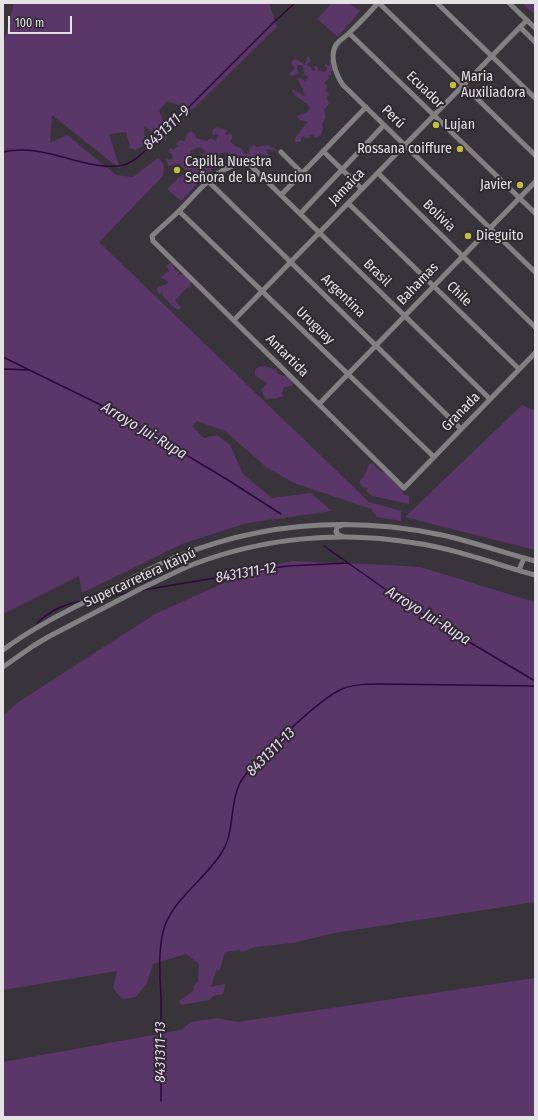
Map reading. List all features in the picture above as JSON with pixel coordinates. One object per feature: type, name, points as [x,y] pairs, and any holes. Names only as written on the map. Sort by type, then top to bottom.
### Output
[{"type":"street","name":"Perú","points":[[378,3],[349,33],[337,43],[334,50],[333,58],[336,72],[343,85],[535,272]]},
{"type":"street","points":[[378,3],[535,155]]},
{"type":"street","points":[[437,3],[535,98]]},
{"type":"street","points":[[509,3],[535,28]]},
{"type":"street","name":"Jamaica","points":[[234,320],[527,20]]},
{"type":"street","points":[[520,27],[535,42]]},
{"type":"street","name":"Ecuador","points":[[349,33],[535,213]]},
{"type":"street","points":[[281,195],[366,107]]},
{"type":"street","points":[[300,214],[384,125]]},
{"type":"street","points":[[323,151],[362,189]]},
{"type":"street","points":[[280,152],[302,173]]},
{"type":"street","name":"Brasil","points":[[208,181],[223,170],[236,164],[248,163],[490,399]]},
{"type":"street","name":"Bolivia","points":[[378,173],[535,327]]},
{"type":"street","points":[[179,211],[208,181]]},
{"type":"street","name":"Argentina","points":[[208,181],[461,429]]},
{"type":"street","name":"Bahamas","points":[[319,404],[535,182]]},
{"type":"street","name":"Chile","points":[[348,203],[519,369]]},
{"type":"street","name":"Antartida","points":[[179,211],[153,235],[153,241],[404,488]]},
{"type":"street","name":"Uruguay","points":[[179,211],[434,457]]},
{"type":"street","name":"Granada","points":[[404,488],[535,353]]},
{"type":"street","points":[[346,524],[337,527],[336,532],[346,538]]},
{"type":"street","name":"Supercarretera Itaipú","points":[[3,650],[30,632],[159,564],[226,540],[264,531],[302,526],[346,524],[387,527],[423,531],[472,542],[535,561]]},
{"type":"street","name":"Supercarretera Itaipú","points":[[3,667],[48,637],[189,566],[239,550],[270,543],[319,538],[382,539],[415,543],[457,552],[535,575]]},
{"type":"street","points":[[519,570],[524,558]]},
{"type":"shaded area","points":[[14,3],[269,3],[277,27],[192,110],[167,101],[159,111],[169,135],[165,141],[144,126],[145,145],[135,150],[130,148],[126,132],[109,134],[120,169],[52,115],[50,143],[67,135],[116,175],[133,177],[158,158],[164,164],[163,176],[99,242],[369,502],[401,511],[401,521],[377,517],[371,509],[294,483],[266,467],[225,431],[197,421],[192,426],[204,438],[217,435],[230,445],[243,474],[272,498],[311,493],[332,511],[247,523],[182,544],[82,593],[79,576],[3,614],[3,46]]},
{"type":"shaded area","points":[[332,3],[349,3],[360,11],[338,37],[317,19]]},
{"type":"shaded area","points":[[522,3],[535,3],[535,15]]},
{"type":"shaded area","points":[[309,56],[311,61],[306,65],[315,71],[314,66],[317,66],[319,71],[325,72],[327,69],[325,65],[330,66],[331,59],[334,71],[331,71],[331,75],[328,75],[329,78],[324,83],[328,86],[325,90],[329,94],[327,98],[329,104],[324,110],[326,117],[322,123],[323,129],[320,136],[315,138],[313,135],[310,135],[309,138],[306,139],[304,136],[301,138],[300,142],[294,142],[295,138],[308,122],[300,120],[297,116],[306,112],[310,108],[293,93],[292,90],[293,89],[305,97],[304,89],[297,78],[305,81],[308,77],[304,74],[303,67],[301,65],[297,65],[298,74],[291,76],[290,73],[295,68],[291,64],[293,60],[296,59],[305,65],[307,57]]},
{"type":"shaded area","points":[[217,127],[227,130],[226,135],[232,135],[230,141],[235,146],[241,148],[245,154],[249,153],[250,147],[254,145],[257,147],[268,145],[276,151],[269,149],[266,150],[269,158],[260,154],[253,158],[249,158],[233,156],[229,153],[219,154],[215,158],[219,162],[181,201],[167,189],[186,171],[178,163],[169,166],[166,159],[172,159],[173,155],[168,151],[170,148],[173,150],[178,146],[176,143],[181,140],[185,141],[187,134],[191,131],[195,134],[196,138],[207,141],[211,138],[216,141],[218,135],[213,135],[212,130]],"holes":[[[198,147],[206,152],[190,167],[191,151]]]},
{"type":"shaded area","points":[[172,263],[175,270],[179,272],[178,275],[184,274],[191,282],[190,287],[187,288],[175,300],[181,307],[179,310],[172,306],[162,295],[163,292],[160,294],[158,293],[157,289],[168,283],[167,280],[160,277],[169,271],[167,266]]},
{"type":"shaded area","points":[[265,366],[276,370],[278,374],[294,380],[292,386],[284,387],[282,394],[283,396],[266,400],[261,390],[267,383],[255,375],[255,370],[258,367]]},
{"type":"shaded area","points":[[522,405],[535,411],[535,550],[405,517]]},
{"type":"shaded area","points":[[372,463],[382,472],[391,475],[396,484],[403,488],[402,493],[409,496],[409,504],[372,496],[366,491],[368,488],[363,487],[359,482],[364,476],[369,464]]},
{"type":"shaded area","points":[[292,561],[420,567],[535,602],[535,902],[334,933],[293,943],[255,947],[242,952],[239,950],[225,952],[220,970],[216,971],[211,987],[225,984],[223,994],[213,996],[210,1000],[181,1005],[179,1001],[193,991],[194,986],[198,982],[199,964],[186,954],[153,964],[147,983],[136,997],[122,999],[113,988],[117,971],[3,990],[3,715],[20,701],[155,614],[253,570]]},
{"type":"shaded area","points":[[535,978],[535,1117],[3,1117],[3,1062],[181,1030],[191,1022],[217,1018],[237,1022]]},
{"type":"waterway","name":"8431311-9","points":[[3,152],[14,150],[36,151],[90,164],[107,166],[120,166],[128,163],[137,158],[295,3]]},
{"type":"waterway","name":"Arroyo Jui-Rupa","points":[[3,357],[109,409],[228,480],[281,514]]},
{"type":"waterway","points":[[3,369],[29,370]]},
{"type":"waterway","name":"Arroyo Jui-Rupa","points":[[324,546],[412,608],[535,681]]},
{"type":"waterway","name":"8431311-12","points":[[143,590],[287,566],[349,563]]},
{"type":"waterway","name":"8431311-12","points":[[98,598],[128,593]]},
{"type":"waterway","name":"8431311-12","points":[[37,623],[47,614],[58,608],[83,601]]},
{"type":"waterway","name":"8431311-13","points":[[161,1101],[160,948],[163,932],[173,910],[207,872],[222,852],[229,836],[234,802],[239,785],[256,763],[303,718],[332,695],[347,687],[375,684],[535,686]]},
{"type":"place","name":"Maria Auxiliadora","points":[[453,85]]},
{"type":"place","name":"Lujan","points":[[436,125]]},
{"type":"place","name":"Rossana coiffure","points":[[460,149]]},
{"type":"place","name":"Capilla Nuestra Señora de la Asuncion","points":[[177,170]]},
{"type":"place","name":"Javier","points":[[520,185]]},
{"type":"place","name":"Dieguito","points":[[468,236]]}]
